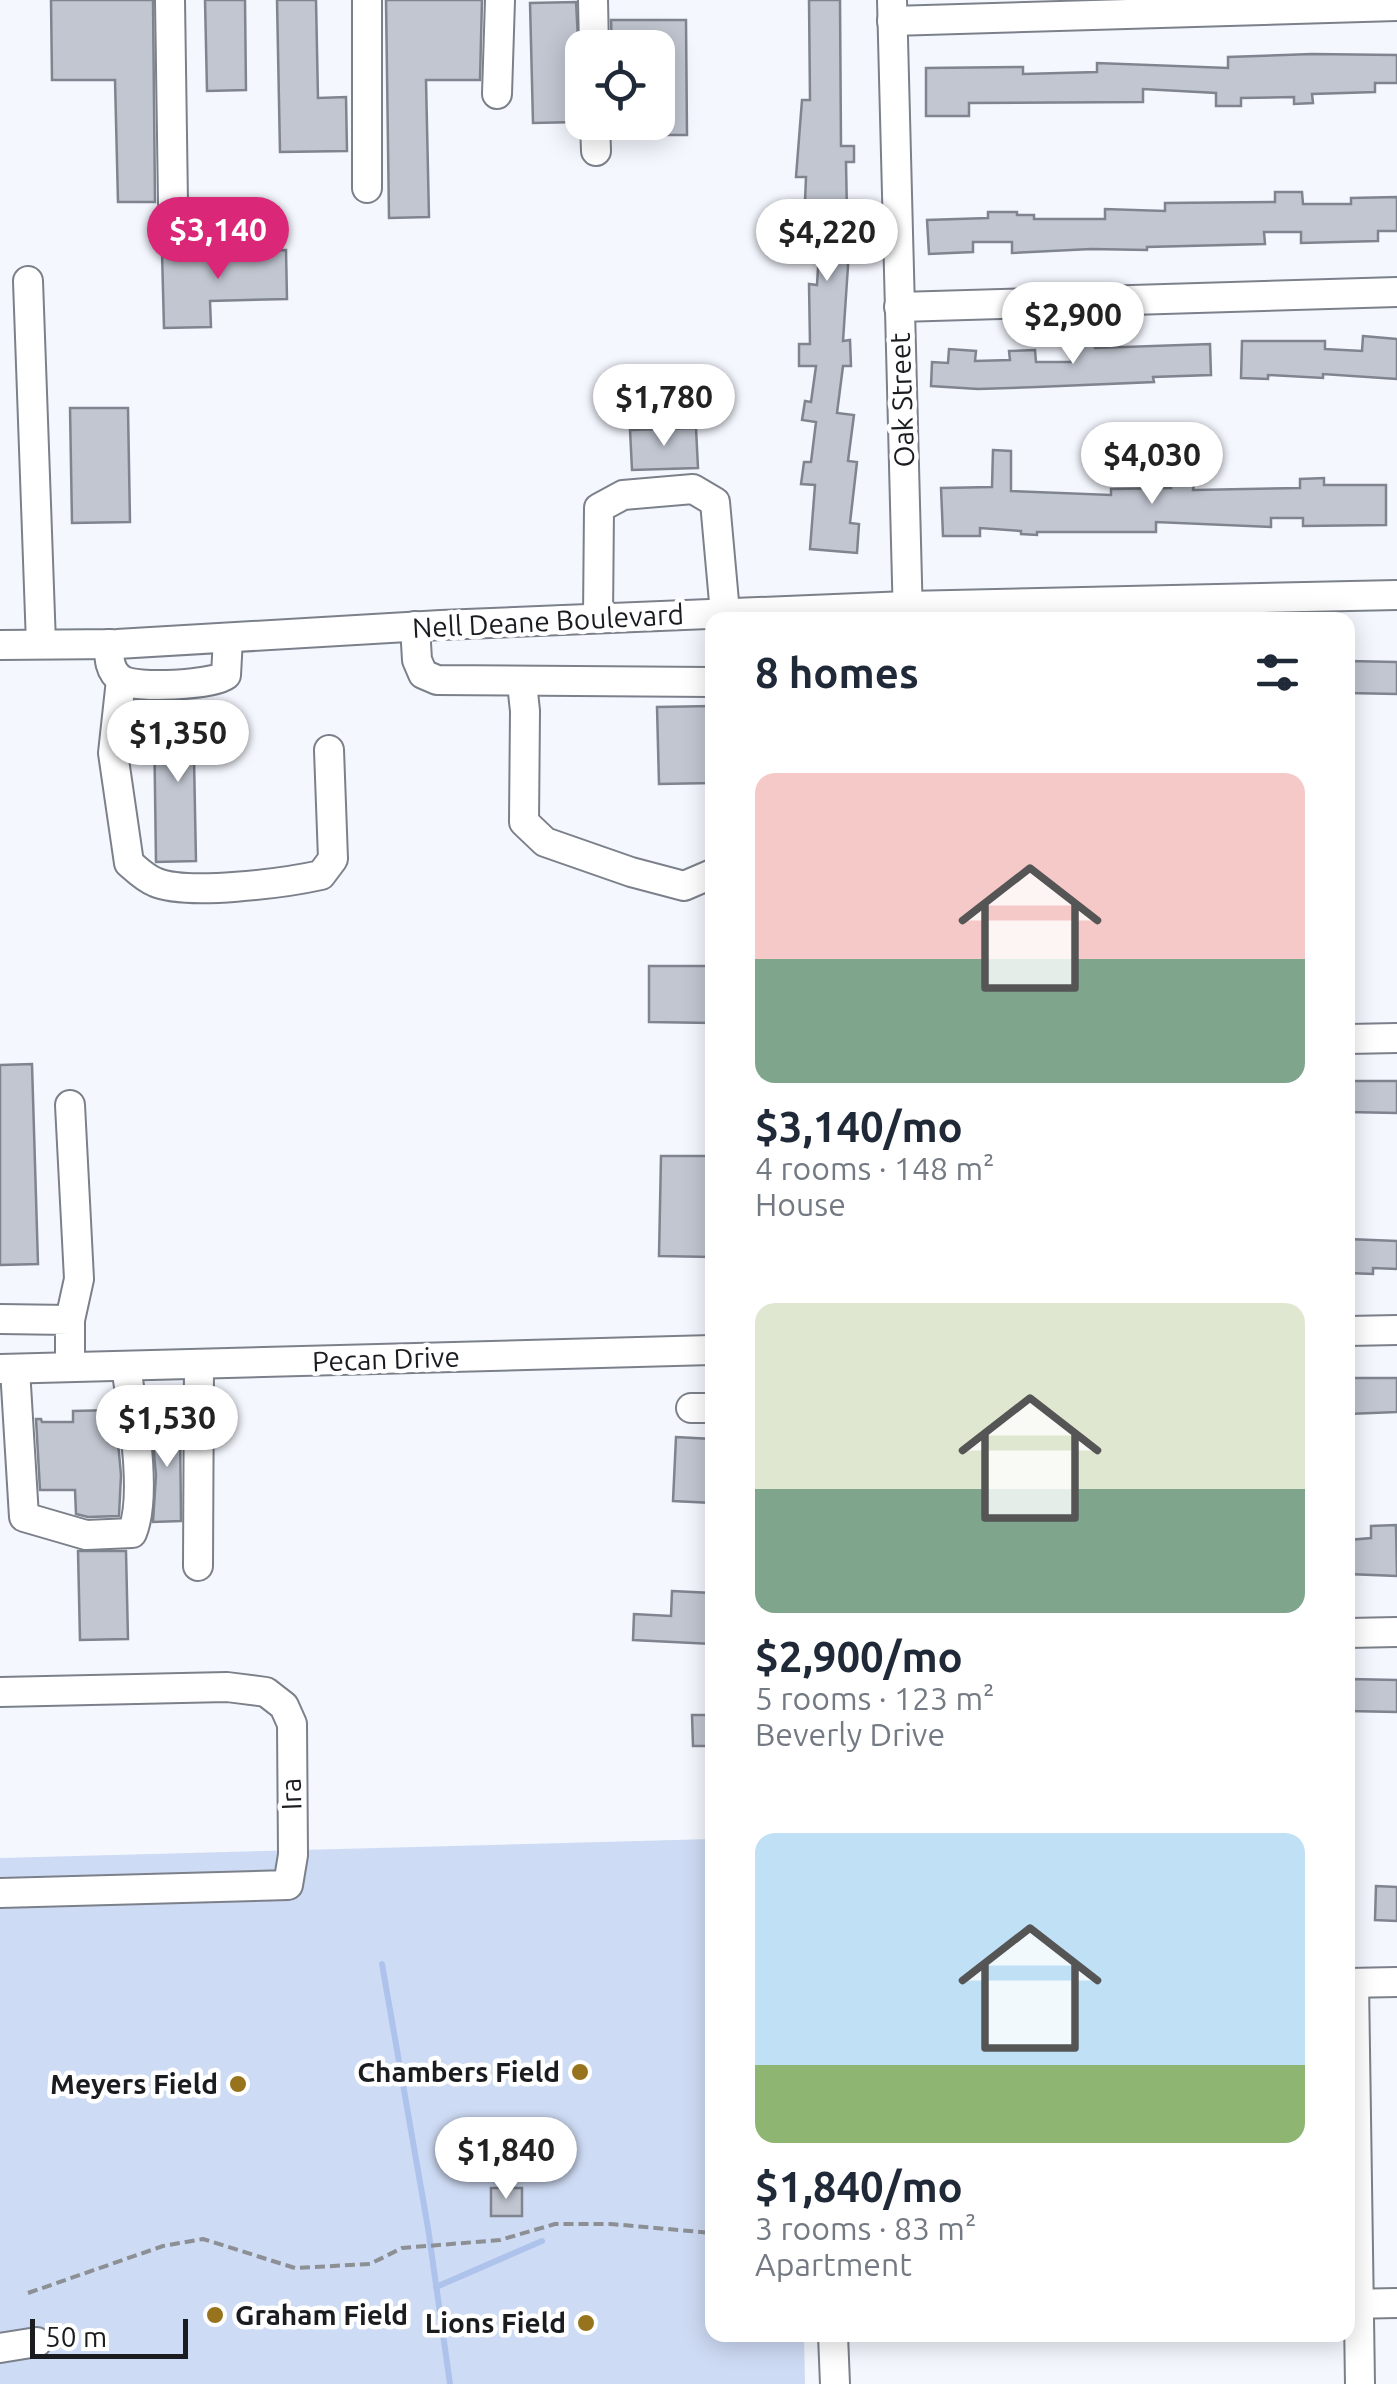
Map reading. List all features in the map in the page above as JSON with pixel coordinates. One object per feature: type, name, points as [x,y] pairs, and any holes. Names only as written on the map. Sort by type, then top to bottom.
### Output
[{"type":"street","points":[[170,0],[174,203]]},
{"type":"street","points":[[367,0],[367,188]]},
{"type":"street","points":[[497,94],[500,0]]},
{"type":"street","points":[[593,0],[594,30]]},
{"type":"street","points":[[892,10],[1397,6]]},
{"type":"street","name":"Oak Street","points":[[892,10],[908,612]]},
{"type":"street","points":[[28,281],[41,644]]},
{"type":"street","points":[[899,307],[1397,292]]},
{"type":"street","points":[[598,618],[599,508],[624,495],[693,489],[714,502],[725,612]]},
{"type":"street","name":"Nell Deane Boulevard","points":[[934,612],[1397,594]]},
{"type":"street","name":"Nell Deane Boulevard","points":[[0,645],[109,644],[705,614]]},
{"type":"street","points":[[415,626],[417,660],[423,674],[437,680],[705,682]]},
{"type":"street","points":[[109,644],[109,663],[121,680],[130,684],[218,681],[228,667],[228,638]]},
{"type":"street","points":[[121,680],[113,754],[129,863],[157,884],[207,888],[260,885],[320,875],[333,860],[328,750]]},
{"type":"street","points":[[522,683],[524,822],[545,842],[631,872],[684,886],[705,877]]},
{"type":"street","points":[[1355,1040],[1397,1038]]},
{"type":"street","points":[[70,1105],[79,1279],[70,1320],[70,1368]]},
{"type":"street","points":[[0,1319],[70,1320]]},
{"type":"street","points":[[1355,1332],[1397,1330]]},
{"type":"street","name":"Pecan Drive","points":[[8,1369],[705,1350]]},
{"type":"street","points":[[198,1566],[199,1364]]},
{"type":"street","points":[[8,1369],[24,1517],[86,1535],[132,1533],[138,1518],[136,1446],[126,1366]]},
{"type":"street","points":[[1355,1633],[1397,1632]]},
{"type":"street","name":"Ira","points":[[0,1692],[227,1687],[266,1692],[284,1706],[292,1724],[293,1855],[288,1885],[0,1893]]},
{"type":"street","points":[[1355,1983],[1397,1982]]},
{"type":"street","points":[[1355,2304],[1397,2303]]},
{"type":"street","points":[[1355,2305],[1360,2384]]},
{"type":"street","points":[[0,2348],[37,2342]]},
{"type":"street","points":[[833,2342],[834,2384]]},
{"type":"path","points":[[28,2293],[163,2246],[203,2240],[295,2268],[370,2264],[402,2248],[500,2240],[555,2224],[610,2224],[705,2232]]},
{"type":"shaded area","points":[[705,1839],[705,2342],[804,2342],[805,2384],[0,2384],[0,1858]]},
{"type":"building","points":[[51,0],[153,0],[155,202],[118,202],[115,80],[52,80]]},
{"type":"building","points":[[205,0],[245,0],[246,90],[207,91]]},
{"type":"building","points":[[277,0],[316,0],[318,98],[346,97],[347,151],[280,152]]},
{"type":"building","points":[[386,0],[482,0],[480,80],[426,80],[429,217],[389,218]]},
{"type":"building","points":[[809,0],[840,0],[841,146],[854,146],[854,162],[846,162],[848,266],[843,341],[850,340],[851,366],[843,366],[837,413],[854,415],[848,461],[857,462],[850,523],[859,524],[857,553],[810,549],[815,485],[801,484],[804,462],[811,462],[816,422],[802,420],[805,401],[811,402],[816,366],[799,366],[799,344],[810,344],[809,284],[817,285],[819,251],[803,250],[806,177],[796,177],[802,100],[810,100]]},
{"type":"building","points":[[576,2],[578,30],[565,30],[565,122],[533,123],[530,3]]},
{"type":"building","points":[[611,20],[686,20],[687,135],[675,135],[675,30],[611,30]]},
{"type":"building","points":[[1397,55],[1397,83],[1375,83],[1375,92],[1312,94],[1313,103],[1294,104],[1294,97],[1241,98],[1241,106],[1216,106],[1216,93],[1143,89],[1143,102],[969,103],[969,116],[926,116],[926,68],[1023,67],[1023,74],[1097,72],[1097,63],[1228,68],[1228,57]]},
{"type":"building","points":[[1275,192],[1302,192],[1303,204],[1351,204],[1351,198],[1397,197],[1397,231],[1378,231],[1378,241],[1301,243],[1301,232],[1264,232],[1265,244],[1147,250],[1012,253],[1012,242],[973,242],[973,252],[929,254],[927,220],[988,218],[988,212],[1017,212],[1034,215],[1034,219],[1105,219],[1105,209],[1165,211],[1165,203],[1275,202]]},
{"type":"building","points":[[286,250],[287,299],[210,301],[211,327],[164,328],[162,252]]},
{"type":"building","points":[[1363,336],[1397,339],[1397,379],[1323,374],[1323,378],[1241,378],[1242,341],[1325,341],[1325,349],[1362,351]]},
{"type":"building","points":[[1210,344],[1211,375],[1153,377],[1154,382],[1037,387],[931,386],[932,362],[948,363],[949,349],[976,351],[975,361],[1010,360],[1009,351],[1035,350],[1036,362],[1071,362],[1070,345],[1095,348]]},
{"type":"building","points":[[70,408],[128,408],[130,522],[72,523]]},
{"type":"building","points":[[696,428],[698,468],[632,470],[630,430]]},
{"type":"building","points":[[993,450],[1011,451],[1011,491],[1111,495],[1111,489],[1171,488],[1171,484],[1194,485],[1193,490],[1300,488],[1300,479],[1324,478],[1324,485],[1386,485],[1386,525],[1303,526],[1303,518],[1271,518],[1271,527],[1156,522],[1156,532],[1037,535],[980,528],[980,536],[943,536],[941,488],[992,487]]},
{"type":"building","points":[[1355,661],[1397,662],[1397,694],[1355,693]]},
{"type":"building","points":[[705,706],[705,783],[659,784],[657,707]]},
{"type":"building","points":[[211,718],[213,758],[194,759],[196,861],[156,862],[154,720]]},
{"type":"building","points":[[649,966],[705,966],[705,1023],[649,1022]]},
{"type":"building","points":[[32,1064],[38,1264],[0,1265],[0,1065]]},
{"type":"building","points":[[1355,1081],[1397,1081],[1397,1113],[1355,1112]]},
{"type":"building","points":[[661,1156],[705,1156],[705,1257],[659,1256]]},
{"type":"building","points":[[1355,1239],[1397,1241],[1397,1269],[1373,1268],[1373,1274],[1355,1273]]},
{"type":"building","points":[[1355,1378],[1397,1378],[1397,1412],[1355,1414]]},
{"type":"building","points":[[115,1410],[121,1475],[119,1516],[76,1514],[75,1490],[40,1490],[36,1419],[73,1422],[73,1411]]},
{"type":"building","points":[[180,1419],[181,1521],[153,1522],[156,1475],[151,1420]]},
{"type":"building","points":[[676,1437],[705,1439],[705,1503],[673,1501]]},
{"type":"building","points":[[1396,1525],[1397,1576],[1355,1574],[1355,1539],[1371,1538],[1371,1526]]},
{"type":"building","points":[[78,1551],[126,1551],[128,1639],[80,1640]]},
{"type":"building","points":[[672,1591],[705,1593],[705,1644],[633,1640],[634,1614],[671,1616]]},
{"type":"building","points":[[1355,1679],[1397,1680],[1397,1712],[1355,1711]]},
{"type":"building","points":[[692,1715],[705,1715],[705,1746],[693,1746]]},
{"type":"building","points":[[1376,1886],[1397,1887],[1397,1921],[1375,1920]]},
{"type":"building","points":[[491,2188],[522,2188],[522,2216],[491,2216]]},
{"type":"waterway","points":[[382,1964],[428,2228],[450,2384]]},
{"type":"waterway","points":[[436,2287],[542,2241]]},
{"type":"place","name":"Chambers Field","points":[[580,2072]]},
{"type":"place","name":"Meyers Field","points":[[238,2084]]},
{"type":"place","name":"Graham Field","points":[[215,2315]]},
{"type":"place","name":"Lions Field","points":[[586,2323]]}]
